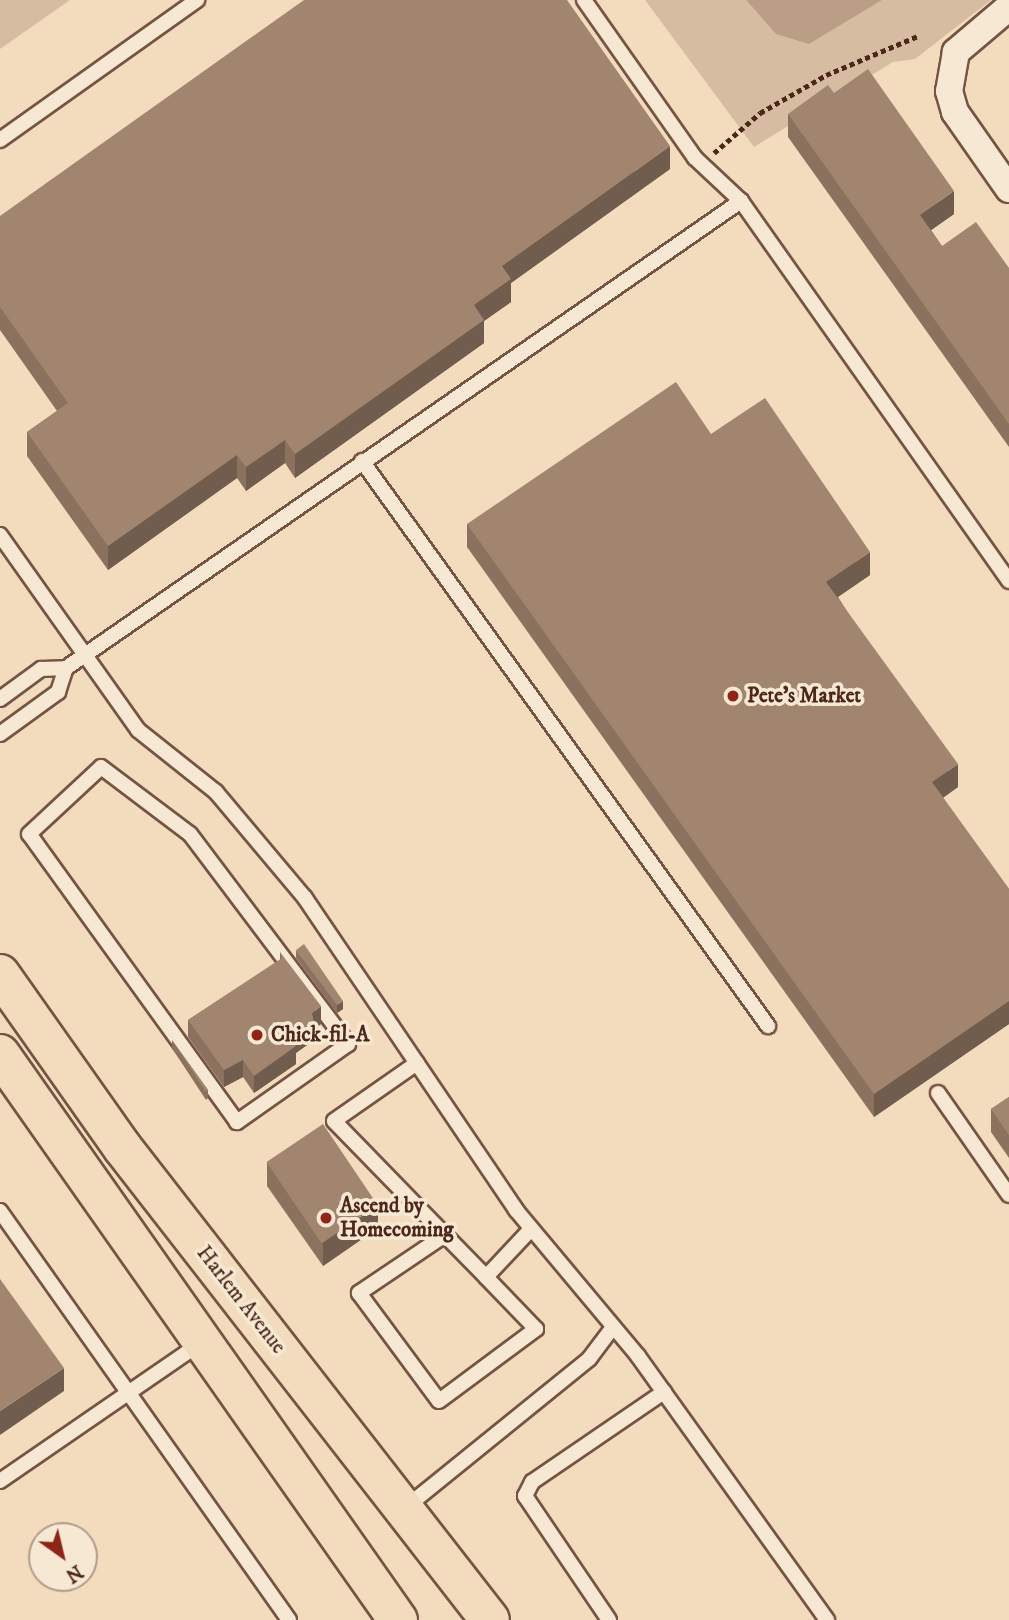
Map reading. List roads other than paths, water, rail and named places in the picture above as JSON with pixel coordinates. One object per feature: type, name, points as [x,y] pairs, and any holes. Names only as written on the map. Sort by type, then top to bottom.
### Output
[{"type":"main road","name":"Harlem Avenue","points":[[0,975],[122,1147],[405,1507],[490,1620]]},
{"type":"main road","points":[[0,1054],[398,1620]]},
{"type":"street","points":[[1009,7],[956,52],[951,70],[956,111],[1009,189]]},
{"type":"lane","points":[[0,140],[197,0]]},
{"type":"lane","points":[[584,0],[701,164],[741,201],[1009,581]]},
{"type":"lane","points":[[0,699],[41,669],[66,668],[741,201]]},
{"type":"lane","points":[[362,461],[768,1026]]},
{"type":"lane","points":[[0,535],[138,730],[216,792],[304,898],[531,1229],[664,1392],[827,1620]]},
{"type":"lane","points":[[0,734],[58,692],[66,668]]},
{"type":"lane","points":[[102,767],[190,834],[264,929],[348,1044],[237,1122],[29,834],[80,782],[102,767]]},
{"type":"lane","points":[[417,1063],[334,1121],[486,1277],[536,1329],[439,1401],[359,1293],[444,1234]]},
{"type":"lane","points":[[938,1093],[1009,1195]]},
{"type":"lane","points":[[0,1211],[289,1620]]},
{"type":"lane","points":[[486,1277],[531,1229]]},
{"type":"lane","points":[[405,1507],[589,1359],[612,1329]]},
{"type":"lane","points":[[0,1481],[202,1342]]},
{"type":"lane","points":[[609,1620],[525,1496],[532,1482],[664,1392]]},
{"type":"place","name":"Pete's Market","points":[[733,696]]},
{"type":"place","name":"Chick-fil-A","points":[[257,1035]]},
{"type":"place","name":"Ascend by Homecoming","points":[[326,1218]]}]
